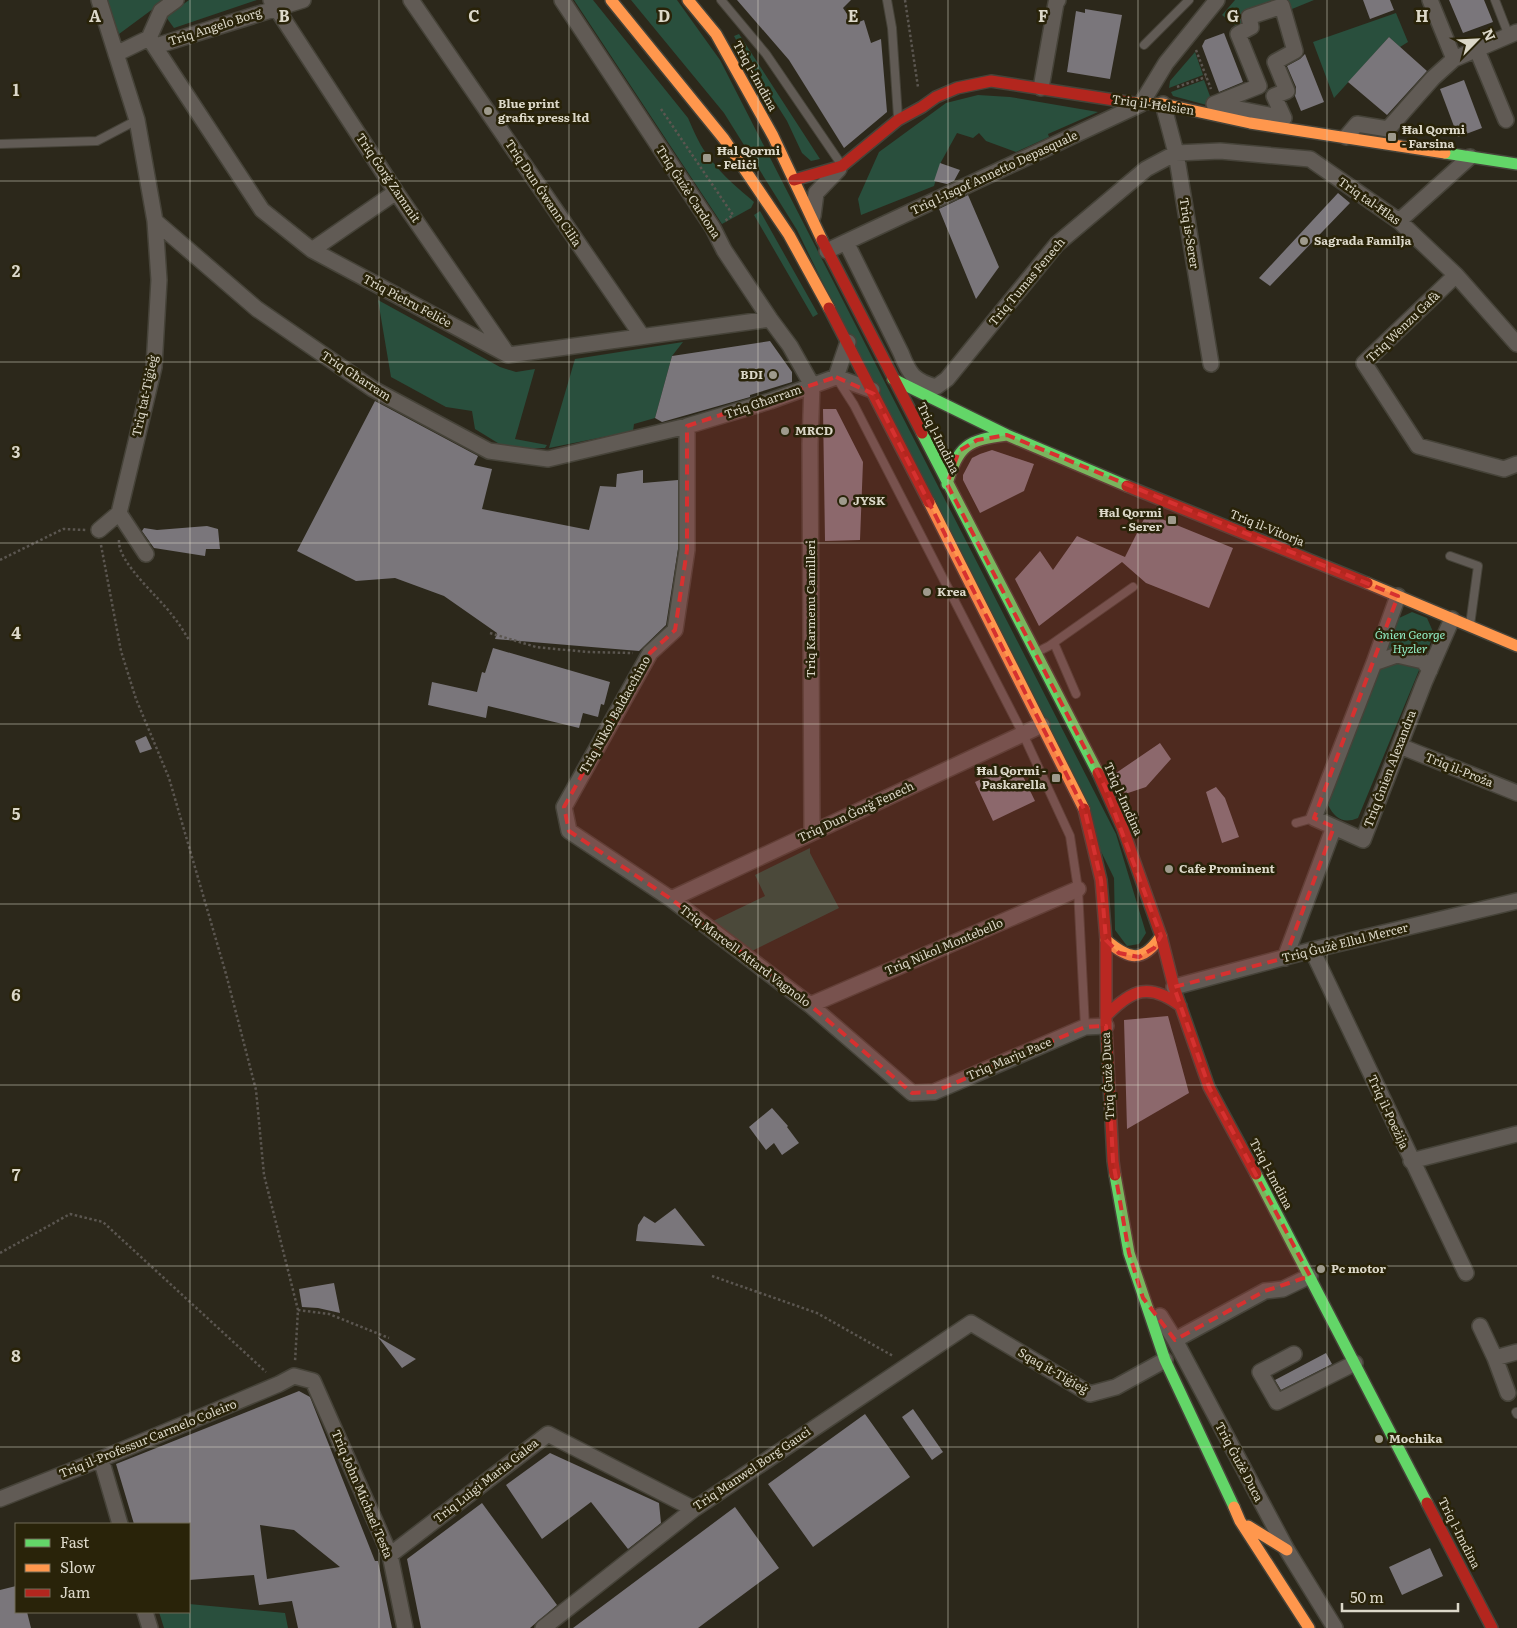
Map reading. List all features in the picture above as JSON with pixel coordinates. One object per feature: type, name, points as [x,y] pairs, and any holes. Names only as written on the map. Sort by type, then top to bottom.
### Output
[{"type":"main road","points":[[611,0],[724,140],[765,197],[789,235],[848,342],[1085,810],[1101,880],[1106,940],[1119,952],[1138,957],[1154,948],[1161,936]]},
{"type":"main road","name":"Triq l-Imdina","points":[[688,0],[716,34],[773,136],[828,252],[1112,804],[1124,829],[1161,936],[1174,987],[1209,1087],[1310,1276],[1492,1628]]},
{"type":"main road","name":"Triq il-Ħelsien","points":[[794,180],[842,166],[898,120],[922,108],[936,97],[957,88],[991,81],[1141,104],[1163,104],[1250,117],[1346,137],[1517,164]]},
{"type":"main road","name":"Triq il-Vitorja","points":[[893,379],[1007,435],[1181,509],[1517,646]]},
{"type":"main road","points":[[947,484],[949,474],[959,451],[966,445],[989,436],[1007,435]]},
{"type":"main road","name":"Triq Ġużè Duca","points":[[1106,940],[1106,1021],[1113,1161],[1129,1253],[1165,1360],[1240,1521],[1309,1628]]},
{"type":"main road","points":[[1106,1021],[1120,1002],[1136,993],[1148,990],[1164,994],[1181,1006]]},
{"type":"main road","points":[[1240,1521],[1287,1550]]},
{"type":"street","points":[[99,0],[137,120],[155,221]]},
{"type":"street","points":[[152,42],[161,11],[176,0]]},
{"type":"street","name":"Triq Angelo Borg","points":[[116,54],[273,4],[304,0]]},
{"type":"street","name":"Triq Dun Ġwann Cilia","points":[[411,0],[642,336]]},
{"type":"street","name":"Triq Ġużè Cardona","points":[[562,0],[713,228],[724,250],[790,346],[812,385]]},
{"type":"street","points":[[1040,88],[1058,0]]},
{"type":"street","points":[[1141,104],[1166,63],[1218,0]]},
{"type":"street","points":[[1430,0],[1454,60]]},
{"type":"street","name":"Triq Ġorġ Zammit","points":[[273,4],[396,192],[508,355]]},
{"type":"street","points":[[1282,6],[1295,51],[1275,62],[1287,91],[1274,96],[1284,118],[1250,117],[1214,104],[1217,103],[1259,86],[1238,34],[1250,27],[1249,17],[1282,6]]},
{"type":"street","points":[[1346,137],[1357,124],[1388,129],[1434,78],[1454,60],[1513,34]]},
{"type":"street","name":"Triq Pietru Feliċe","points":[[152,42],[262,210],[312,250],[508,355]]},
{"type":"street","points":[[1477,50],[1506,120]]},
{"type":"street","name":"Triq l-Isqof Annetto Depasquale","points":[[828,252],[1141,104]]},
{"type":"street","name":"Triq is-Serer","points":[[1163,104],[1176,152],[1211,364]]},
{"type":"street","name":"Triq tal-Ħlas","points":[[1176,152],[1220,151],[1310,159],[1400,222],[1456,275],[1517,344]]},
{"type":"street","name":"Triq Tumas Fenech","points":[[846,242],[901,353],[907,370],[921,382],[936,386],[947,379],[1057,244],[1146,170],[1176,152]]},
{"type":"street","points":[[1400,222],[1470,157]]},
{"type":"street","name":"Triq il-Ħelsien","points":[[813,220],[816,193],[842,166]]},
{"type":"street","points":[[312,250],[396,192]]},
{"type":"street","name":"Triq Għarram","points":[[155,221],[257,308],[373,389],[489,451],[548,459],[687,426],[770,401],[836,377]]},
{"type":"street","name":"Triq tat-Tiġieġ","points":[[122,518],[154,367],[159,280],[155,221]]},
{"type":"street","name":"Triq Wenzu Gafà","points":[[1456,275],[1364,363],[1418,446],[1504,469],[1517,464]]},
{"type":"street","points":[[508,355],[770,319]]},
{"type":"street","points":[[848,342],[836,377],[872,390]]},
{"type":"street","name":"Triq Karmenu Camilleri","points":[[812,385],[810,444],[812,832]]},
{"type":"street","name":"Triq Nikol Baldacchino","points":[[569,831],[564,807],[650,653],[675,630],[687,550],[687,426]]},
{"type":"street","points":[[99,530],[122,518],[146,554]]},
{"type":"street","points":[[1314,818],[1398,596]]},
{"type":"street","name":"Triq Ġnien Alexandra","points":[[1314,818],[1362,840],[1452,619]]},
{"type":"street","points":[[1374,662],[1397,655],[1423,661],[1430,670]]},
{"type":"street","name":"Triq Dun Ġorġ Fenech","points":[[671,899],[1042,725]]},
{"type":"street","name":"Triq il-Proża","points":[[1400,746],[1517,793]]},
{"type":"street","points":[[1285,958],[1334,827]]},
{"type":"street","name":"Triq Marcell Attard Vagnolo","points":[[569,831],[671,899],[810,1005],[912,1093]]},
{"type":"street","name":"Triq Nikol Montebello","points":[[810,1005],[1078,889]]},
{"type":"street","name":"Triq Ġużè Ellul Mercer","points":[[1174,987],[1312,950],[1517,901]]},
{"type":"street","name":"Triq il-Poeżija","points":[[1312,950],[1466,1273]]},
{"type":"street","name":"Triq Marju Pace","points":[[912,1093],[934,1092],[1084,1027],[1106,1021]]},
{"type":"street","points":[[1411,1161],[1517,1134]]},
{"type":"street","points":[[1175,1340],[1265,1291],[1282,1289],[1310,1276]]},
{"type":"street","name":"Triq Ġużè Duca","points":[[1143,1298],[1161,1316],[1175,1340],[1287,1550],[1335,1628]]},
{"type":"street","name":"Triq Manwel Borg Gauci","points":[[543,1628],[694,1509],[971,1323]]},
{"type":"street","name":"Sqaq it-Tiġieġ","points":[[971,1323],[1090,1394],[1116,1387],[1165,1360]]},
{"type":"street","points":[[1480,1326],[1495,1358],[1508,1394]]},
{"type":"street","points":[[1495,1358],[1517,1352]]},
{"type":"street","points":[[1294,1354],[1260,1372],[1276,1402],[1355,1363]]},
{"type":"street","name":"Triq il-Professur Carmelo Coleiro","points":[[0,1499],[101,1459],[294,1376]]},
{"type":"street","name":"Triq John Michael Testa","points":[[294,1376],[313,1381],[390,1555],[405,1628]]},
{"type":"street","name":"Triq Luigi Maria Galea","points":[[390,1555],[548,1434],[694,1509]]},
{"type":"street","points":[[101,1459],[120,1523]]},
{"type":"street","points":[[145,1613],[150,1628]]},
{"type":"lane","points":[[721,0],[766,54],[842,166]]},
{"type":"lane","points":[[888,0],[892,28],[898,120]]},
{"type":"lane","points":[[1144,46],[1190,0]]},
{"type":"lane","points":[[1495,0],[1513,34]]},
{"type":"lane","points":[[0,144],[97,141],[137,120]]},
{"type":"lane","points":[[836,377],[854,405],[1023,734],[1070,836],[1078,889],[1084,1027]]},
{"type":"lane","points":[[1450,556],[1478,566],[1470,627]]},
{"type":"lane","points":[[1034,653],[1054,643],[1133,587]]},
{"type":"lane","points":[[1054,643],[1076,694]]},
{"type":"lane","points":[[1296,823],[1314,818]]},
{"type":"path","points":[[905,0],[922,108]]},
{"type":"path","points":[[1195,48],[1217,103]]},
{"type":"path","points":[[1176,88],[1206,77]]},
{"type":"path","points":[[661,109],[734,216],[713,228]]},
{"type":"path","points":[[122,518],[119,545],[128,565],[173,615],[189,640]]},
{"type":"path","points":[[0,560],[63,529],[99,530],[121,651],[136,699],[169,778],[226,974],[256,1090],[264,1175],[298,1310],[294,1376]]},
{"type":"path","points":[[490,633],[536,647],[587,652],[650,653]]},
{"type":"path","points":[[0,1253],[70,1214],[103,1222],[279,1384]]},
{"type":"path","points":[[712,1276],[817,1313],[908,1364]]},
{"type":"path","points":[[298,1310],[329,1314],[389,1338]]},
{"type":"highlighted area","points":[[836,377],[874,394],[1085,811],[1101,880],[1106,940],[1119,953],[1139,957],[1154,948],[1161,936],[1105,787],[947,484],[959,451],[977,440],[1007,435],[1398,596],[1314,818],[1334,827],[1285,958],[1174,987],[1209,1087],[1310,1276],[1265,1291],[1175,1340],[1143,1298],[1129,1253],[1113,1161],[1106,1026],[1085,1027],[934,1092],[912,1093],[810,1005],[671,899],[569,831],[564,807],[650,653],[675,630],[687,550],[687,426]]},
{"type":"green space","points":[[107,0],[165,0],[119,34]]},
{"type":"green space","points":[[189,0],[257,0],[174,28],[166,17]]},
{"type":"green space","points":[[574,0],[593,0],[688,118],[701,145],[711,160],[726,177],[754,202],[751,208],[722,224]]},
{"type":"green space","points":[[631,0],[677,0],[720,60],[1116,834],[1146,933],[1139,944],[1127,946],[1115,930],[1114,878],[797,230],[724,113]]},
{"type":"green space","points":[[1235,0],[1314,0],[1241,30],[1222,15]]},
{"type":"green space","points":[[1396,13],[1408,42],[1400,47],[1389,37],[1334,98],[1313,42]]},
{"type":"green space","points":[[739,34],[820,159],[811,161],[802,153],[787,121],[775,102],[762,89],[734,36]]},
{"type":"green space","points":[[1195,52],[1203,75],[1169,88],[1170,81]]},
{"type":"green space","points":[[1204,80],[1214,107],[1173,96],[1171,92]]},
{"type":"green space","points":[[978,95],[1010,97],[1098,112],[1048,134],[1049,137],[1016,152],[986,141],[979,133],[973,138],[957,133],[941,162],[934,186],[861,215],[858,199],[879,152],[946,103]]},
{"type":"green space","points":[[760,211],[818,314],[813,317],[754,215]]},
{"type":"green space","points":[[378,300],[500,367],[516,372],[535,369],[515,439],[547,445],[545,448],[506,448],[475,429],[472,411],[446,407],[391,377]]},
{"type":"green space","points":[[683,342],[672,356],[655,418],[634,424],[633,431],[549,448],[575,359]]},
{"type":"green space","name":"Ġnien George Hyzler","points":[[1412,612],[1427,618],[1434,634],[1358,818],[1353,820],[1340,819],[1328,805],[1399,618]]},
{"type":"green space","points":[[810,848],[810,853],[839,908],[750,952],[711,922],[765,896],[755,875]]},
{"type":"green space","points":[[190,1604],[285,1613],[288,1628],[164,1628],[159,1613],[190,1613]]},
{"type":"building","points":[[737,0],[851,0],[843,8],[854,24],[864,20],[871,43],[881,39],[887,112],[844,148],[789,60]]},
{"type":"building","points":[[1363,0],[1390,0],[1394,10],[1370,19]]},
{"type":"building","points":[[1449,0],[1484,0],[1493,22],[1463,33]]},
{"type":"building","points":[[1085,9],[1122,15],[1110,79],[1067,72],[1076,11],[1085,13]]},
{"type":"building","points":[[1224,33],[1243,82],[1219,92],[1202,46],[1205,40]]},
{"type":"building","points":[[1389,37],[1427,71],[1387,115],[1348,82]]},
{"type":"building","points":[[1305,54],[1324,102],[1301,111],[1295,96],[1296,87],[1287,66]]},
{"type":"building","points":[[1464,80],[1482,128],[1458,137],[1440,89]]},
{"type":"building","points":[[940,163],[960,170],[954,181],[947,184],[934,181]]},
{"type":"building","name":"Sagrada Familja","points":[[1338,193],[1350,203],[1270,286],[1259,278]]},
{"type":"building","points":[[968,195],[999,267],[976,299],[939,209]]},
{"type":"building","points":[[770,341],[792,372],[792,382],[750,395],[750,397],[662,422],[655,418],[672,356]]},
{"type":"building","points":[[375,401],[478,456],[474,465],[492,469],[482,509],[589,530],[600,486],[616,487],[617,474],[643,470],[643,483],[678,480],[678,549],[666,625],[639,651],[495,639],[497,633],[444,596],[395,578],[356,581],[297,551]]},
{"type":"building","name":"JYSK","points":[[823,409],[836,409],[863,462],[860,540],[825,541]]},
{"type":"building","points":[[992,450],[1034,464],[1024,491],[980,513],[963,480],[963,475],[972,458]]},
{"type":"building","points":[[1147,513],[1233,548],[1209,608],[1146,583],[1122,562],[1039,626],[1015,579],[1040,551],[1053,570],[1077,536],[1125,557]]},
{"type":"building","points":[[207,526],[218,529],[220,549],[206,549],[205,556],[154,548],[142,531],[144,528],[157,530]]},
{"type":"building","points":[[493,648],[610,682],[604,705],[601,704],[598,717],[583,713],[579,728],[488,706],[486,718],[428,705],[432,682],[477,692],[482,672],[485,673]]},
{"type":"building","points":[[146,736],[152,749],[140,753],[135,741]]},
{"type":"building","points":[[1160,743],[1171,759],[1146,787],[1125,794],[1116,773]]},
{"type":"building","points":[[1010,766],[1020,770],[1035,801],[993,821],[975,782]]},
{"type":"building","points":[[1216,787],[1225,798],[1239,837],[1222,843],[1206,792]]},
{"type":"building","points":[[1168,1016],[1189,1093],[1127,1129],[1124,1020]]},
{"type":"building","points":[[772,1108],[788,1126],[799,1143],[782,1155],[774,1143],[766,1150],[749,1127]]},
{"type":"building","points":[[675,1208],[705,1246],[636,1241],[638,1225],[644,1216],[655,1223]]},
{"type":"building","points":[[334,1283],[340,1313],[318,1308],[302,1307],[299,1289]]},
{"type":"building","points":[[378,1337],[416,1359],[402,1368]]},
{"type":"building","points":[[1326,1353],[1332,1364],[1281,1390],[1275,1380]]},
{"type":"building","points":[[299,1391],[310,1397],[375,1561],[378,1561],[392,1628],[298,1628],[292,1601],[259,1605],[254,1575],[190,1580],[190,1523],[134,1523],[116,1464]],"holes":[[[260,1525],[294,1530],[340,1567],[267,1579]]]},
{"type":"building","points":[[913,1409],[943,1452],[932,1460],[902,1417]]},
{"type":"building","points":[[865,1414],[910,1477],[813,1547],[768,1484]]},
{"type":"building","points":[[550,1453],[659,1503],[661,1523],[628,1549],[591,1502],[542,1539],[506,1485]]},
{"type":"building","points":[[482,1503],[557,1605],[530,1628],[421,1628],[407,1559]]},
{"type":"building","points":[[735,1507],[779,1568],[698,1628],[573,1628]]},
{"type":"building","points":[[1430,1548],[1443,1576],[1402,1595],[1389,1567]]},
{"type":"building","points":[[15,1586],[15,1613],[27,1613],[31,1628],[0,1628],[0,1590]]},
{"type":"traffic: fast","points":[[1445,153],[1517,164]]},
{"type":"traffic: fast","points":[[893,379],[1007,435],[1127,486]]},
{"type":"traffic: fast","points":[[922,433],[1098,773]]},
{"type":"traffic: fast","points":[[947,484],[956,461],[966,447],[983,439],[1007,435]]},
{"type":"traffic: fast","points":[[1256,1174],[1427,1503]]},
{"type":"traffic: fast","points":[[1115,1175],[1129,1253],[1165,1360],[1234,1507]]},
{"type":"traffic: slow","points":[[611,0],[724,139],[789,235],[829,308]]},
{"type":"traffic: slow","points":[[688,0],[716,34],[773,136],[822,240]]},
{"type":"traffic: slow","points":[[1134,103],[1163,104],[1250,123],[1445,153]]},
{"type":"traffic: slow","points":[[929,502],[1084,809]]},
{"type":"traffic: slow","points":[[1367,583],[1517,646]]},
{"type":"traffic: slow","points":[[1106,940],[1122,952],[1135,956],[1148,951],[1161,936]]},
{"type":"traffic: slow","points":[[1234,1507],[1240,1521],[1309,1628]]},
{"type":"traffic: slow","points":[[1248,1526],[1287,1550]]},
{"type":"traffic: jam","points":[[794,180],[842,166],[898,120],[936,97],[957,88],[991,81],[1134,103]]},
{"type":"traffic: jam","points":[[822,240],[922,433]]},
{"type":"traffic: jam","points":[[829,308],[929,502]]},
{"type":"traffic: jam","points":[[1127,486],[1367,583]]},
{"type":"traffic: jam","points":[[1098,773],[1123,829],[1161,936],[1174,987],[1209,1087],[1256,1174]]},
{"type":"traffic: jam","points":[[1084,809],[1101,880],[1106,940],[1106,1026],[1115,1175]]},
{"type":"traffic: jam","points":[[1106,1016],[1124,1000],[1141,992],[1150,991],[1159,994],[1170,998],[1181,1006]]},
{"type":"traffic: jam","points":[[1427,1503],[1492,1628]]},
{"type":"place","name":"Blue print grafix press ltd","points":[[488,111]]},
{"type":"place","name":"Ħal Qormi - Farsina","points":[[1392,137]]},
{"type":"place","name":"Ħal Qormi - Feliċi","points":[[707,158]]},
{"type":"place","name":"Sagrada Familja","points":[[1304,241]]},
{"type":"place","name":"BDI","points":[[773,375]]},
{"type":"place","name":"MRCD","points":[[785,431]]},
{"type":"place","name":"JYSK","points":[[843,501]]},
{"type":"place","name":"Ħal Qormi - Serer","points":[[1172,520]]},
{"type":"place","name":"Krea","points":[[927,592]]},
{"type":"place","name":"Ħal Qormi - Paskarella","points":[[1056,778]]},
{"type":"place","name":"Cafe Prominent","points":[[1169,869]]},
{"type":"place","name":"Pc motor","points":[[1321,1269]]},
{"type":"place","name":"Mochika","points":[[1379,1439]]}]
